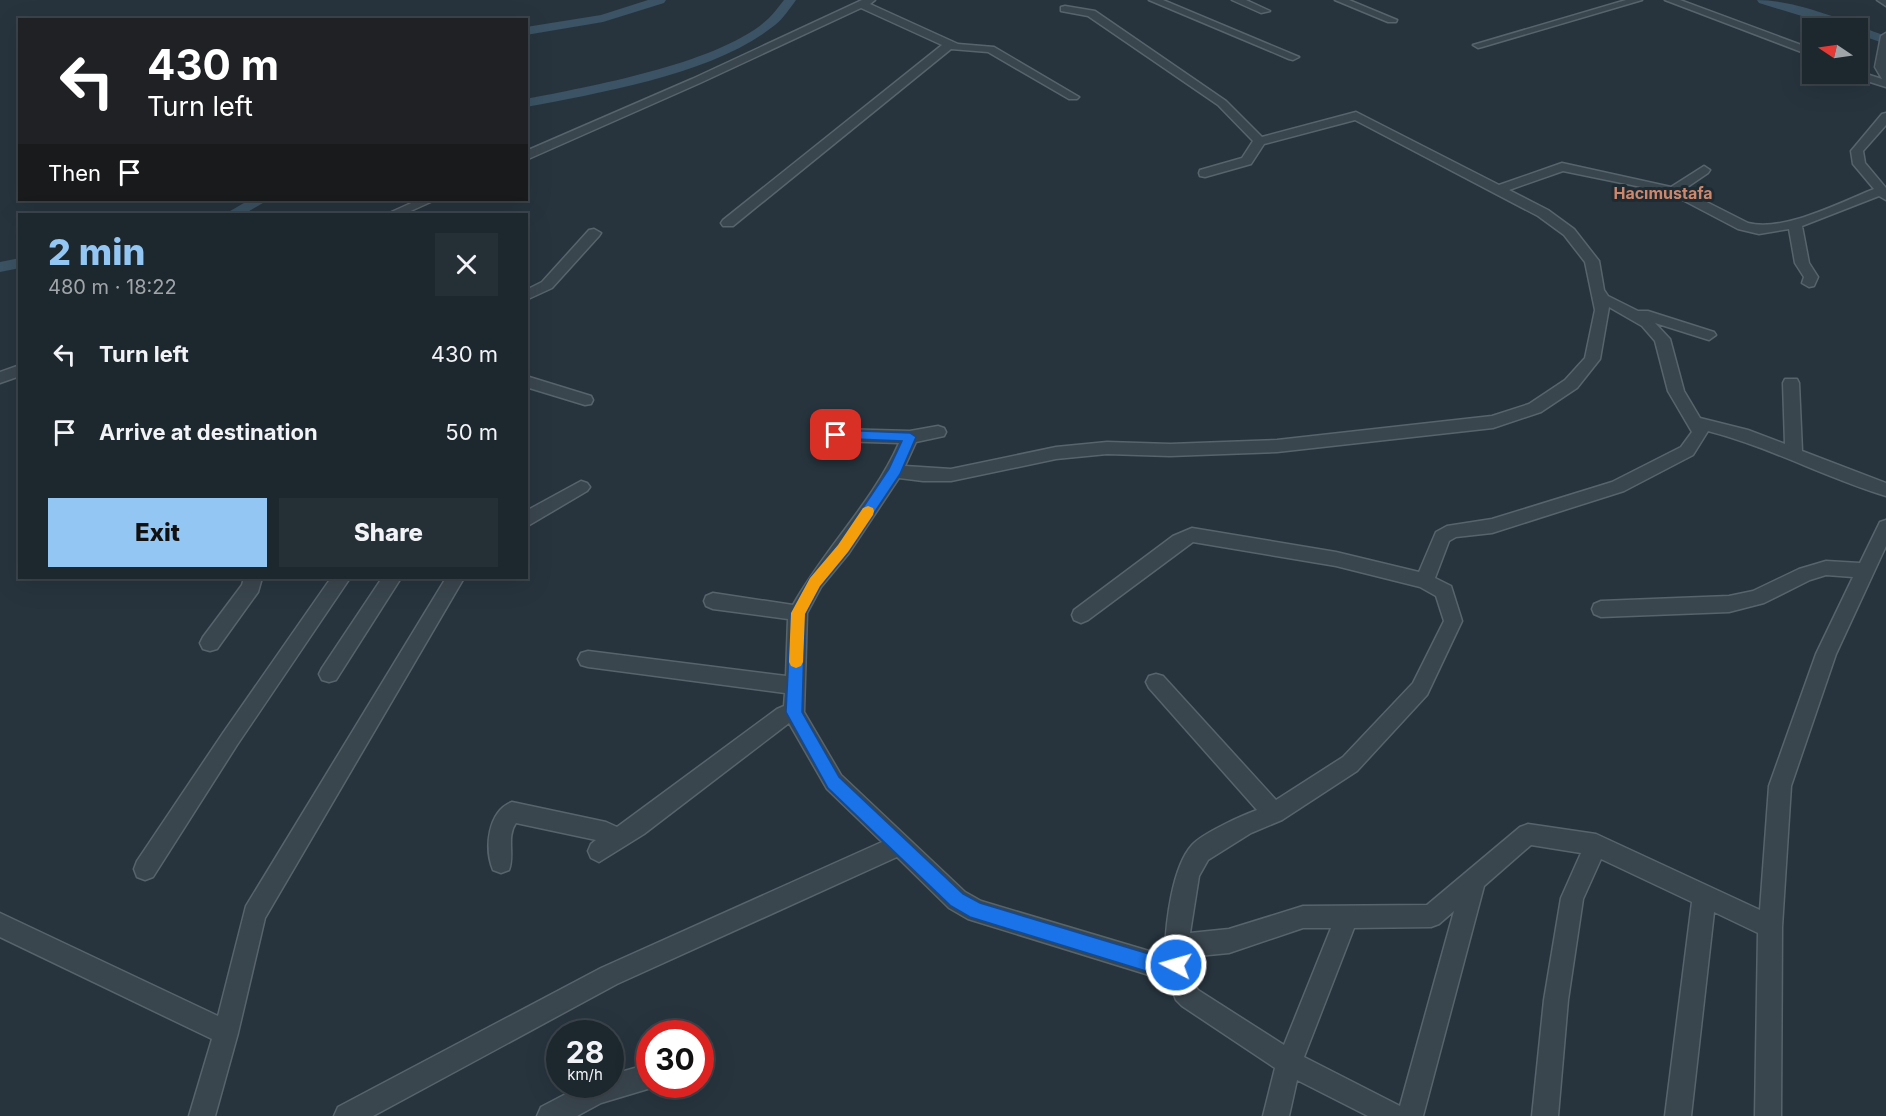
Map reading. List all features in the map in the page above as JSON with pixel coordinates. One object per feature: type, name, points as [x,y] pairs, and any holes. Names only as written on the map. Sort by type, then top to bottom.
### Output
[{"type":"street","points":[[1154,0],[1293,57]]},
{"type":"street","points":[[1237,0],[1265,11]]},
{"type":"street","points":[[1340,0],[1392,20]]},
{"type":"street","points":[[1478,45],[1637,0]]},
{"type":"street","points":[[1671,0],[1802,49]]},
{"type":"street","points":[[528,155],[696,81],[865,2],[950,44],[990,49],[1073,97]]},
{"type":"street","points":[[1065,9],[1091,13],[1222,103],[1259,141]]},
{"type":"street","points":[[1868,76],[1886,78],[1882,60],[1886,36]]},
{"type":"street","points":[[728,223],[950,44]]},
{"type":"street","points":[[895,471],[923,475],[951,475],[1056,453],[1107,448],[1170,450],[1277,446],[1492,422],[1535,408],[1571,384],[1592,358],[1602,310],[1592,261],[1569,232],[1543,213],[1356,116],[1259,141],[1247,161],[1205,173]]},
{"type":"street","points":[[1497,190],[1533,179],[1562,166],[1673,191],[1743,226],[1769,229],[1795,224],[1883,194],[1858,164],[1857,151],[1886,117]]},
{"type":"street","points":[[1673,191],[1704,170]]},
{"type":"street","points":[[403,213],[426,201]]},
{"type":"street","points":[[1795,224],[1802,263],[1810,277],[1809,283]]},
{"type":"street","points":[[528,295],[547,285],[594,233]]},
{"type":"street","points":[[1597,291],[1603,299],[1627,309],[1709,335]]},
{"type":"street","points":[[1425,581],[1442,537],[1453,531],[1492,525],[1618,487],[1687,451],[1700,432],[1676,391],[1662,339],[1647,323],[1627,309]]},
{"type":"street","points":[[0,378],[18,371]]},
{"type":"street","points":[[528,382],[585,400]]},
{"type":"street","points":[[1791,383],[1794,456]]},
{"type":"street","points":[[1694,422],[1742,434],[1886,490]]},
{"type":"street","points":[[829,426],[831,433],[836,435],[910,437],[938,432]]},
{"type":"street","points":[[910,437],[895,471],[843,548],[815,582],[798,613],[794,712],[834,782],[957,900],[976,911],[1149,963],[1229,941],[1303,917],[1431,916],[1528,834],[1596,845],[1770,927]]},
{"type":"street","points":[[528,519],[581,487]]},
{"type":"street","points":[[1768,1116],[1770,927],[1780,786],[1826,654],[1886,527]]},
{"type":"street","points":[[1081,615],[1179,541],[1192,535],[1336,559],[1425,581],[1444,591],[1453,621],[1420,689],[1350,764],[1274,813],[1243,826],[1200,852],[1188,874],[1177,956],[1184,992],[1197,1004],[1289,1063],[1352,1093],[1393,1116]]},
{"type":"street","points":[[1601,609],[1729,604],[1757,598],[1805,574],[1826,568],[1866,571]]},
{"type":"street","points":[[210,644],[250,587],[253,579]]},
{"type":"street","points":[[145,869],[230,739],[340,579]]},
{"type":"street","points":[[329,674],[394,579]]},
{"type":"street","points":[[202,1116],[226,1033],[254,914],[454,579]]},
{"type":"street","points":[[713,601],[798,613]]},
{"type":"street","points":[[588,659],[795,686]]},
{"type":"street","points":[[1156,682],[1274,813]]},
{"type":"street","points":[[501,862],[500,832],[504,821],[512,812],[606,832],[607,845],[731,757],[784,716],[794,712]]},
{"type":"street","points":[[347,1116],[609,976],[900,845]]},
{"type":"street","points":[[1545,1116],[1556,1000],[1572,898],[1596,845]]},
{"type":"street","points":[[1410,1116],[1474,880]]},
{"type":"street","points":[[1678,1116],[1704,896]]},
{"type":"street","points":[[1276,1116],[1289,1063],[1347,917]]},
{"type":"street","points":[[0,925],[226,1033]]},
{"type":"street","points":[[550,1116],[597,1092],[636,1081]]},
{"type":"waterway","points":[[528,31],[603,18],[660,0]]},
{"type":"waterway","points":[[528,103],[629,81],[710,56],[745,40],[773,21],[790,0]]},
{"type":"waterway","points":[[1763,0],[1820,18]]},
{"type":"waterway","points":[[1868,34],[1886,40]]},
{"type":"waterway","points":[[235,213],[258,201]]},
{"type":"waterway","points":[[0,267],[18,263]]},
{"type":"slow traffic","points":[[796,662],[798,613],[815,582],[843,548],[868,511]]},
{"type":"district","name":"Hacımustafa","points":[[1663,193]]},
{"type":"route","points":[[836,435],[910,437],[895,471],[843,548],[815,582],[798,613],[794,712],[834,782],[957,900],[976,911],[1149,963],[1176,965]]}]
